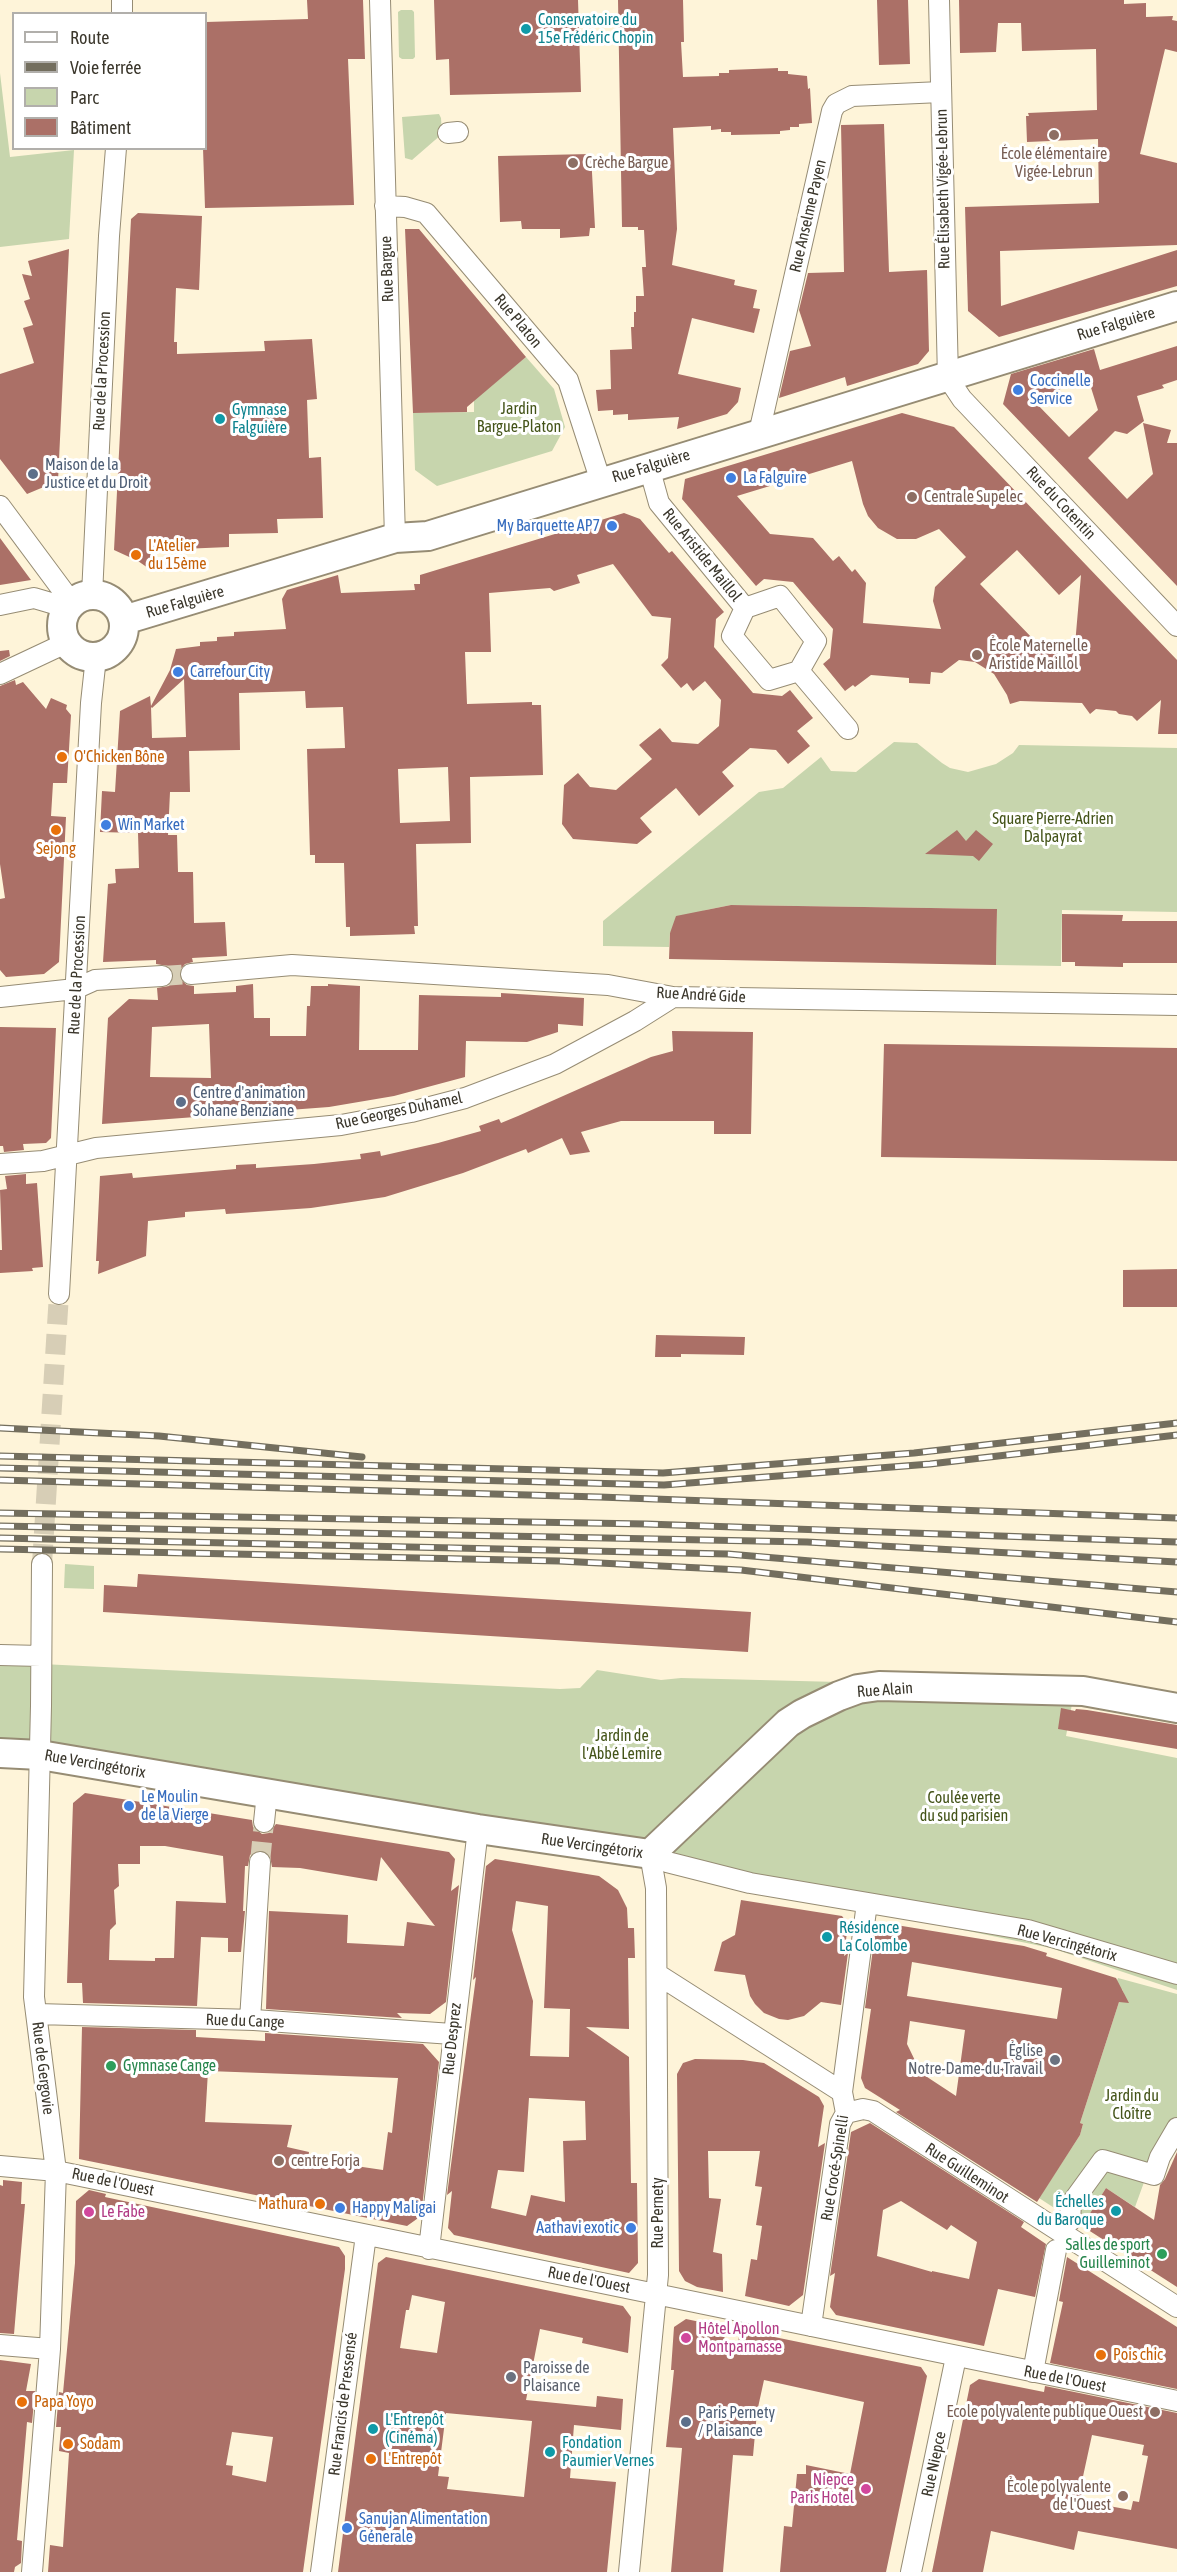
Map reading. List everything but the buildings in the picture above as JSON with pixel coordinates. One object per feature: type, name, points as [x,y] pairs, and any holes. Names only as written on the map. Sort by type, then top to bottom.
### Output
[{"type":"street","name":"Rue Bargue","points":[[380,0],[395,538]]},
{"type":"street","name":"Rue Élisabeth Vigée-Lebrun","points":[[939,0],[948,378]]},
{"type":"street","name":"Rue Anselme Payen","points":[[759,433],[832,111],[836,104],[852,96],[941,92]]},
{"type":"street","name":"Rue de la Procession","points":[[77,602],[116,150]]},
{"type":"street","name":"Rue Platon","points":[[385,206],[405,207],[426,213],[568,380],[601,482]]},
{"type":"street","name":"Rue Falguière","points":[[124,620],[233,589],[395,538],[429,536],[649,466],[948,378],[983,364],[1177,306]]},
{"type":"street","name":"Rue du Cotentin","points":[[948,378],[962,399],[1177,626]]},
{"type":"street","name":"Rue Aristide Maillol","points":[[649,466],[659,503],[746,608]]},
{"type":"street","points":[[0,506],[77,602]]},
{"type":"street","points":[[0,605],[34,598],[77,602],[101,596],[114,602],[124,620],[121,640],[115,648],[96,657],[75,651],[68,642],[63,624],[77,602]]},
{"type":"street","name":"Rue Aristide Maillol","points":[[780,596],[816,641],[799,671],[769,680],[732,636],[746,608],[780,596]]},
{"type":"street","points":[[0,674],[68,642]]},
{"type":"street","name":"Rue de la Procession","points":[[59,1294],[91,703],[96,657]]},
{"type":"street","points":[[799,671],[848,729]]},
{"type":"street","name":"Rue André Gide","points":[[191,974],[292,965],[608,985],[673,997],[1177,1005]]},
{"type":"street","points":[[0,997],[75,989],[95,980],[162,976]]},
{"type":"street","name":"Rue Georges Duhamel","points":[[0,1164],[43,1161],[96,1148],[341,1125],[454,1101],[555,1064],[673,997]]},
{"type":"street","name":"Rue de Gergovie","points":[[32,2572],[50,2349],[56,2171],[34,1997],[42,1564]]},
{"type":"street","points":[[0,1654],[41,1656]]},
{"type":"street","name":"Rue Alain","points":[[650,1854],[788,1723],[829,1700],[858,1689],[914,1687],[1083,1691],[1177,1707]]},
{"type":"street","name":"Rue Vercingétorix","points":[[0,1753],[40,1755],[478,1829],[650,1854],[668,1862],[750,1883],[1028,1930],[1177,1974]]},
{"type":"street","points":[[264,1822],[267,1793]]},
{"type":"street","name":"Rue Desprez","points":[[429,2249],[452,2034],[478,1829]]},
{"type":"street","name":"Rue Pernety","points":[[629,2572],[658,2275],[656,1888],[650,1854]]},
{"type":"street","points":[[250,2020],[260,1862]]},
{"type":"street","name":"Rue Crocé-Spinelli","points":[[811,2326],[840,2124],[846,2113],[842,2092],[867,1903]]},
{"type":"street","points":[[657,1974],[842,2092]]},
{"type":"street","name":"Rue du Cange","points":[[36,2014],[250,2020],[452,2034]]},
{"type":"street","name":"Rue Guilleminot","points":[[846,2113],[863,2109],[873,2111],[1177,2307]]},
{"type":"street","points":[[1070,2221],[1071,2204],[1103,2160],[1154,2175],[1160,2157],[1177,2128]]},
{"type":"street","name":"Rue de l'Ouest","points":[[0,2166],[56,2171],[1177,2401]]},
{"type":"street","name":"Rue Francis de Pressensé","points":[[321,2572],[366,2235]]},
{"type":"street","points":[[1033,2372],[1056,2250]]},
{"type":"street","points":[[0,2345],[50,2349]]},
{"type":"street","name":"Rue Niepce","points":[[911,2572],[956,2356]]},
{"type":"green space","points":[[401,10],[414,12],[415,57],[413,59],[399,57],[398,12]]},
{"type":"green space","points":[[0,73],[10,157],[74,150],[69,239],[0,247]]},
{"type":"green space","points":[[439,114],[442,134],[412,160],[405,158],[402,117]]},
{"type":"green space","name":"Jardin Bargue-Platon","points":[[526,357],[554,389],[565,427],[552,451],[437,486],[415,470],[413,413],[474,412],[474,400]]},
{"type":"green space","name":"Square Pierre-Adrien Dalpayrat","points":[[894,742],[917,743],[950,768],[968,772],[996,764],[1013,753],[1019,745],[1177,748],[1177,912],[1062,910],[1061,966],[996,965],[997,909],[731,905],[706,910],[680,920],[670,933],[669,947],[603,946],[603,921],[759,792],[783,788],[821,757],[831,771],[856,772]]},
{"type":"green space","points":[[65,1564],[94,1566],[94,1589],[64,1588]]},
{"type":"green space","name":"Coulée verte du sud parisien","points":[[0,1662],[560,1689],[580,1688],[597,1670],[661,1680],[681,1678],[1075,1688],[1066,1736],[1177,1758],[1177,1990],[1051,1948],[655,1867],[0,1746]]},
{"type":"green space","name":"Jardin du Cloître","points":[[1118,1978],[1177,1994],[1177,2118],[1166,2133],[1135,2207],[1106,2188],[1082,2226],[1039,2198],[1080,2135],[1083,2124],[1080,2123],[1119,2002],[1124,1994],[1122,1989],[1114,1988]]},
{"type":"tunnel","points":[[162,976],[191,974]]},
{"type":"tunnel","points":[[42,1564],[59,1294]]},
{"type":"tunnel","points":[[260,1862],[264,1822]]},
{"type":"railway","points":[[0,1456],[663,1473],[914,1453],[1177,1423]]},
{"type":"railway","points":[[0,1428],[159,1436],[362,1457]]},
{"type":"railway","points":[[0,1468],[664,1485],[930,1464],[1177,1435]]},
{"type":"railway","points":[[0,1480],[599,1497],[1177,1518]]},
{"type":"railway","points":[[0,1513],[646,1524],[1177,1542]]},
{"type":"railway","points":[[0,1526],[807,1542],[1177,1562]]},
{"type":"railway","points":[[0,1538],[728,1554],[1177,1592]]},
{"type":"railway","points":[[0,1549],[559,1561],[741,1570],[1177,1622]]},
{"type":"place","name":"Conservatoire du 15e Frédéric Chopin","points":[[526,29]]},
{"type":"place","name":"École élémentaire Vigée-Lebrun","points":[[1054,135]]},
{"type":"place","name":"Crèche Bargue","points":[[573,163]]},
{"type":"place","name":"Coccinelle Service","points":[[1018,390]]},
{"type":"place","name":"Gymnase Falguière","points":[[220,419]]},
{"type":"place","name":"Maison de la Justice et du Droit","points":[[33,474]]},
{"type":"place","name":"La Falguire","points":[[731,478]]},
{"type":"place","name":"Centrale Supelec","points":[[912,497]]},
{"type":"place","name":"My Barquette AP7","points":[[612,526]]},
{"type":"place","name":"L'Atelier du 15ème","points":[[136,555]]},
{"type":"place","name":"École Maternelle Aristide Maillol","points":[[977,655]]},
{"type":"place","name":"Carrefour City","points":[[178,672]]},
{"type":"place","name":"O'Chicken Bône","points":[[62,757]]},
{"type":"place","name":"Win Market","points":[[106,825]]},
{"type":"place","name":"Sejong","points":[[56,830]]},
{"type":"place","name":"Centre d'animation Sohane Benziane","points":[[181,1102]]},
{"type":"place","name":"Le Moulin de la Vierge","points":[[129,1806]]},
{"type":"place","name":"Résidence La Colombe","points":[[827,1937]]},
{"type":"place","name":"Église Notre-Dame-du-Travail","points":[[1055,2060]]},
{"type":"place","name":"Gymnase Cange","points":[[111,2066]]},
{"type":"place","name":"centre Forja","points":[[279,2161]]},
{"type":"place","name":"Mathura","points":[[320,2204]]},
{"type":"place","name":"Happy Maligai","points":[[340,2208]]},
{"type":"place","name":"Échelles du Baroque","points":[[1116,2211]]},
{"type":"place","name":"Le Fabe","points":[[89,2212]]},
{"type":"place","name":"Aathavi exotic","points":[[631,2228]]},
{"type":"place","name":"Salles de sport Guilleminot","points":[[1162,2254]]},
{"type":"place","name":"Hôtel Apollon Montparnasse","points":[[686,2338]]},
{"type":"place","name":"Pois chic","points":[[1101,2355]]},
{"type":"place","name":"Paroisse de Plaisance","points":[[511,2377]]},
{"type":"place","name":"Papa Yoyo","points":[[22,2402]]},
{"type":"place","name":"Ecole polyvalente publique Ouest","points":[[1155,2412]]},
{"type":"place","name":"Paris Pernety / Plaisance","points":[[686,2422]]},
{"type":"place","name":"L'Entrepôt (Cinéma)","points":[[373,2429]]},
{"type":"place","name":"Sodam","points":[[68,2444]]},
{"type":"place","name":"Fondation Paumier Vernes","points":[[550,2452]]},
{"type":"place","name":"L'Entrepôt","points":[[371,2459]]},
{"type":"place","name":"Niepce Paris Hotel","points":[[866,2489]]},
{"type":"place","name":"École polyvalente de l'Ouest","points":[[1123,2496]]},
{"type":"place","name":"Sanujan Alimentation Génerale","points":[[347,2528]]},
{"type":"park label","name":"Jardin de l'Abbé Lemire","points":[[622,1745]]}]
